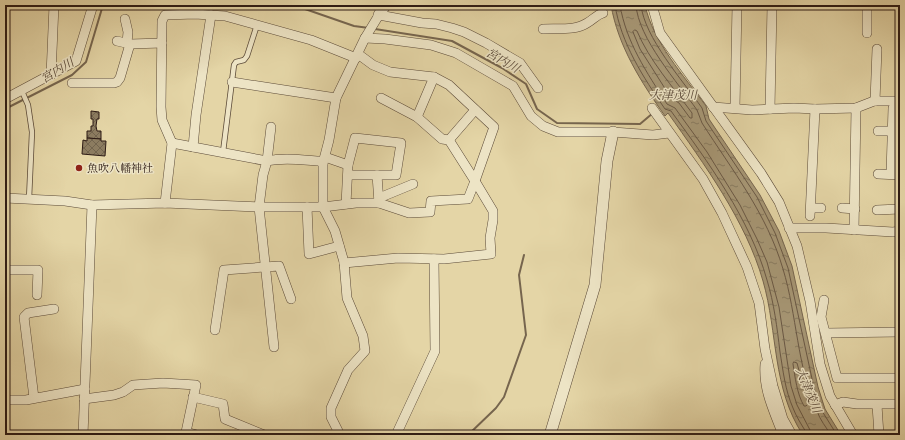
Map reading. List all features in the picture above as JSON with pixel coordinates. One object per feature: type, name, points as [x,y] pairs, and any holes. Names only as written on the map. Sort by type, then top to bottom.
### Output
[{"type":"street","points":[[51,75],[54,5]]},
{"type":"street","points":[[5,98],[76,61],[94,5]]},
{"type":"street","points":[[652,5],[660,33],[761,173],[778,202],[797,246],[810,301],[820,364],[830,396],[853,435]]},
{"type":"street","points":[[735,108],[737,5]]},
{"type":"street","points":[[770,109],[772,5]]},
{"type":"street","points":[[867,5],[868,33]]},
{"type":"street","points":[[340,435],[331,417],[330,408],[348,370],[365,350],[363,336],[347,298],[344,263],[335,231],[323,207],[324,160],[336,98],[381,8],[410,21],[436,24],[464,32],[486,43],[520,63],[538,88]]},
{"type":"street","points":[[165,204],[172,143],[162,120],[162,18],[165,15],[186,10],[225,16],[311,40],[357,56],[390,72],[434,77],[449,85],[494,127],[468,199],[431,201],[430,212],[408,213],[379,201]]},
{"type":"street","points":[[544,29],[578,27],[602,13]]},
{"type":"street","points":[[193,147],[196,115],[211,15]]},
{"type":"street","points":[[72,83],[117,82],[120,78],[129,44],[125,19]]},
{"type":"street","points":[[365,38],[386,39],[431,46],[456,52],[513,86],[531,116],[543,126],[558,132],[613,132],[653,135],[669,133]]},
{"type":"street","points":[[117,41],[129,44],[162,43]]},
{"type":"street","points":[[875,101],[880,54]]},
{"type":"street","points":[[417,117],[434,77]]},
{"type":"street","points":[[232,82],[336,98]]},
{"type":"street","points":[[344,263],[398,258],[444,259],[491,254],[490,238],[493,211],[449,140],[442,138],[417,117],[381,98]]},
{"type":"street","points":[[713,107],[752,110],[856,108],[875,101],[900,101]]},
{"type":"street","points":[[652,108],[662,120],[669,133],[703,180],[722,212],[741,254],[759,303],[772,386],[783,419],[792,435]]},
{"type":"street","points":[[854,230],[856,108]]},
{"type":"street","points":[[878,174],[896,174],[892,131],[893,108]]},
{"type":"street","points":[[815,109],[810,212],[821,208]]},
{"type":"street","points":[[449,140],[475,110]]},
{"type":"street","points":[[271,127],[259,207],[274,347]]},
{"type":"street","points":[[878,131],[892,131]]},
{"type":"street","points":[[550,435],[596,285],[607,161],[613,132]]},
{"type":"street","points":[[346,204],[348,165],[355,138],[401,143],[396,175],[348,175]]},
{"type":"street","points":[[172,143],[267,161],[275,159],[324,160],[348,165]]},
{"type":"street","points":[[377,175],[379,201]]},
{"type":"street","points":[[5,198],[65,201],[92,205],[165,204],[259,207],[323,207],[379,201],[413,184]]},
{"type":"street","points":[[83,435],[92,205]]},
{"type":"street","points":[[306,207],[309,254],[339,246]]},
{"type":"street","points":[[842,208],[855,209]]},
{"type":"street","points":[[877,210],[900,210]]},
{"type":"street","points":[[789,228],[900,231]]},
{"type":"street","points":[[396,435],[435,351],[434,259]]},
{"type":"street","points":[[215,330],[224,270],[279,266],[291,299]]},
{"type":"street","points":[[5,270],[38,270],[37,295]]},
{"type":"street","points":[[824,300],[822,317],[837,378],[900,378]]},
{"type":"street","points":[[34,398],[24,317],[28,313],[54,310]]},
{"type":"street","points":[[826,334],[900,332]]},
{"type":"street","points":[[765,349],[764,376],[766,389],[782,435]]},
{"type":"street","points":[[84,399],[114,395],[123,392],[133,385],[163,383],[196,384],[186,432],[197,435]]},
{"type":"street","points":[[5,400],[26,400],[85,388]]},
{"type":"street","points":[[193,397],[223,404],[225,419],[264,435]]},
{"type":"street","points":[[835,405],[843,402],[877,405],[900,404]]},
{"type":"street","points":[[877,405],[880,435]]},
{"type":"lane","points":[[223,152],[229,92],[234,65],[236,62],[244,60],[247,56],[257,24]]},
{"type":"lane","points":[[21,89],[28,105],[32,132],[29,199]]},
{"type":"water","name":"大津茂川","points":[[611,5],[645,5],[649,19],[662,45],[679,71],[706,106],[709,119],[760,195],[779,231],[792,266],[818,387],[825,409],[841,435],[803,435],[793,417],[781,379],[768,301],[756,259],[735,215],[696,152],[668,113],[665,116],[639,77],[619,35]]},
{"type":"building","points":[[91,111],[99,112],[99,119],[97,119],[96,126],[97,131],[101,131],[101,139],[87,138],[87,131],[91,131],[91,126],[93,126]]},
{"type":"building","points":[[87,138],[106,141],[105,156],[82,154],[83,140],[87,141]]},
{"type":"waterway","name":"宮内川","points":[[5,109],[72,75],[86,62],[103,5]]},
{"type":"waterway","name":"宮内川","points":[[300,5],[305,9],[354,26],[369,28]]},
{"type":"waterway","name":"宮内川","points":[[375,29],[452,41],[502,68],[526,84],[537,109],[557,123],[640,124],[653,113]]},
{"type":"waterway","points":[[468,435],[496,408],[504,397],[526,335],[519,275],[524,255]]},
{"type":"place","name":"魚吹八幡神社","points":[[79,168]]}]
